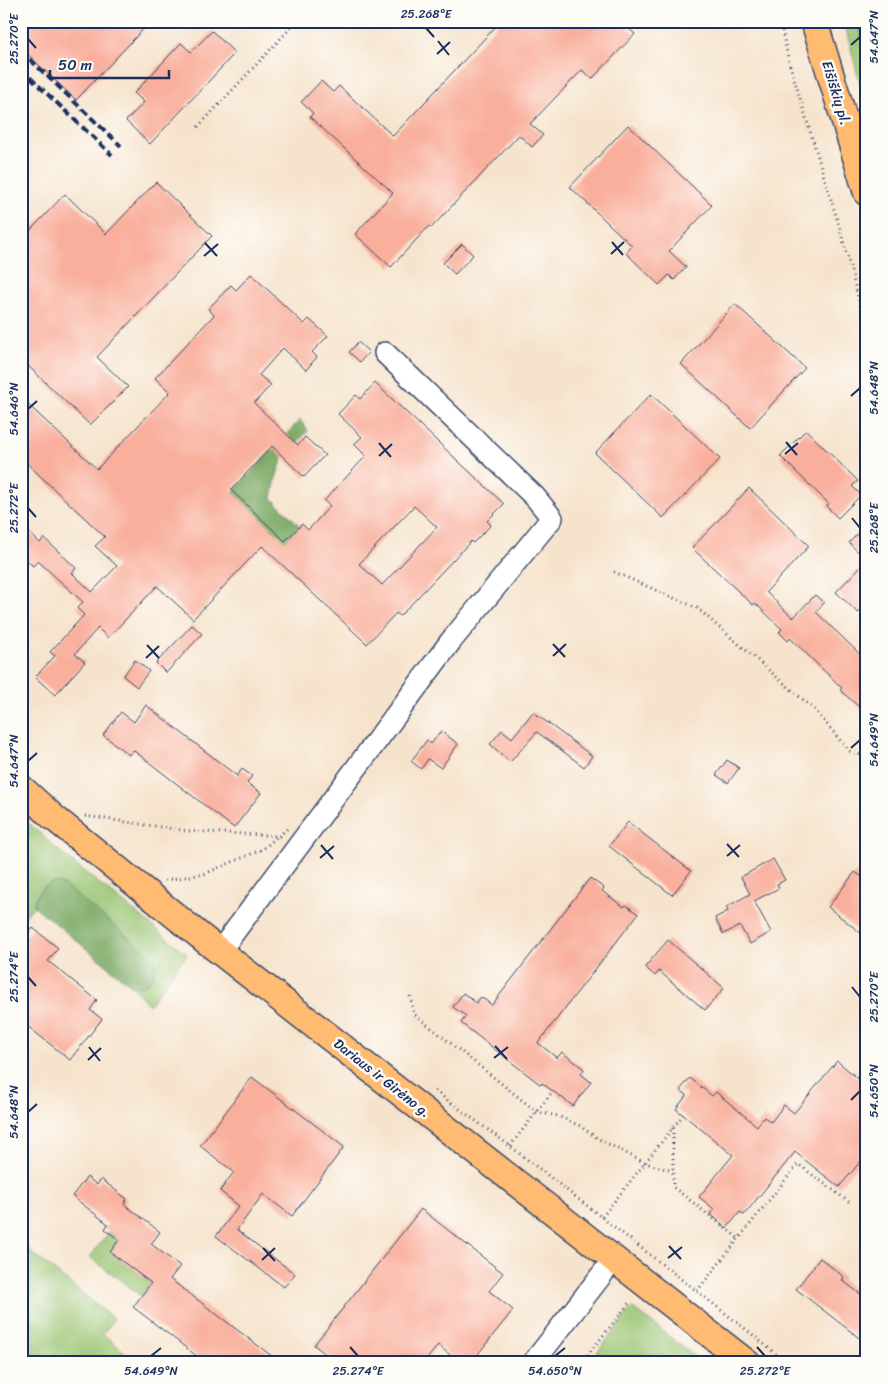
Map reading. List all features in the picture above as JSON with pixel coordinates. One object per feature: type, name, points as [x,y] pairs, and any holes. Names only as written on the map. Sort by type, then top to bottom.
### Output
[{"type":"main road","name":"Eišiškių pl.","points":[[814,21],[867,193]]},
{"type":"main road","name":"Dariaus ir Girėno g.","points":[[21,788],[220,951],[747,1363]]},
{"type":"street","points":[[220,951],[451,641],[552,518],[535,497],[384,353]]},
{"type":"street","points":[[533,1363],[614,1259]]},
{"type":"path","points":[[198,127],[297,21]]},
{"type":"path","points":[[780,21],[790,62],[840,229],[867,331]]},
{"type":"path","points":[[614,572],[697,608],[815,710],[849,751],[867,757]]},
{"type":"path","points":[[85,816],[188,831],[279,836]]},
{"type":"path","points":[[164,880],[204,874],[263,849],[294,823]]},
{"type":"path","points":[[410,996],[414,1014],[537,1112],[558,1116],[580,1126],[597,1138],[645,1163],[673,1171]]},
{"type":"path","points":[[435,1091],[602,1217],[787,1363]]},
{"type":"path","points":[[510,1146],[553,1091]]},
{"type":"path","points":[[602,1217],[683,1115]]},
{"type":"path","points":[[673,1128],[673,1188],[738,1238]]},
{"type":"path","points":[[697,1291],[798,1164],[849,1202]]},
{"type":"path","points":[[580,1363],[630,1302]]},
{"type":"green space","points":[[844,21],[858,21],[867,60],[867,112]]},
{"type":"green space","points":[[858,21],[867,21],[867,60]]},
{"type":"green space","points":[[300,420],[308,431],[283,457],[272,498],[300,526],[272,555],[275,531],[233,492]]},
{"type":"green space","points":[[21,816],[66,857],[187,954],[149,1005],[132,986],[140,987],[34,898],[34,906],[21,921]]},
{"type":"green space","points":[[54,882],[64,885],[153,957],[156,966],[150,981],[140,987],[132,986],[34,906],[40,891]]},
{"type":"green space","points":[[109,1232],[119,1240],[110,1252],[151,1283],[141,1296],[90,1257]]},
{"type":"green space","points":[[21,1238],[31,1252],[114,1319],[103,1334],[138,1363],[29,1363],[21,1353]]},
{"type":"green space","points":[[633,1308],[703,1363],[589,1363]]},
{"type":"building","points":[[21,21],[151,21],[76,100],[21,48]]},
{"type":"building","points":[[501,21],[620,21],[635,34],[592,79],[582,70],[530,124],[543,135],[532,147],[519,135],[431,228],[429,226],[391,267],[355,234],[393,193],[310,117],[313,113],[301,102],[321,81],[333,92],[339,86],[393,136]]},
{"type":"building","points":[[212,31],[235,53],[150,144],[126,121],[144,102],[134,93],[181,43],[191,52]]},
{"type":"building","points":[[628,125],[712,205],[669,251],[686,267],[674,280],[669,275],[659,285],[626,253],[632,246],[570,187]]},
{"type":"building","points":[[156,182],[212,236],[97,357],[128,387],[90,425],[21,359],[21,240],[65,194],[106,234]]},
{"type":"building","points":[[462,244],[473,255],[455,274],[443,263]]},
{"type":"building","points":[[251,274],[304,324],[309,319],[328,336],[312,352],[317,357],[306,370],[283,348],[259,375],[271,385],[254,403],[298,445],[305,437],[325,455],[304,477],[272,446],[231,490],[285,541],[302,524],[308,530],[330,506],[324,501],[366,456],[354,444],[362,437],[338,414],[356,395],[360,399],[375,383],[504,504],[487,521],[491,525],[473,543],[471,541],[400,616],[396,613],[367,644],[262,546],[193,619],[157,586],[108,638],[98,628],[75,654],[85,662],[55,695],[35,677],[55,656],[50,652],[84,615],[77,608],[83,602],[38,561],[33,566],[21,555],[21,525],[40,543],[44,538],[76,568],[72,573],[92,592],[117,566],[95,546],[105,537],[21,458],[21,398],[97,469],[170,392],[155,378],[214,315],[208,309],[231,285],[236,290]],"holes":[[[414,506],[437,527],[382,585],[359,564]]]},
{"type":"building","points":[[735,304],[805,368],[750,428],[681,364]]},
{"type":"building","points":[[358,342],[369,352],[360,362],[349,352]]},
{"type":"building","points":[[651,394],[720,459],[663,518],[595,453]]},
{"type":"building","points":[[806,430],[858,481],[852,486],[861,495],[838,518],[826,506],[829,504],[780,456]]},
{"type":"building","points":[[749,488],[809,546],[766,592],[793,618],[815,595],[824,603],[816,612],[867,661],[867,714],[840,690],[842,688],[790,638],[788,641],[779,632],[782,629],[755,603],[753,605],[692,548]]},
{"type":"building","points":[[859,532],[867,539],[867,560],[849,543]]},
{"type":"building","points":[[867,560],[867,603],[858,613],[836,592]]},
{"type":"building","points":[[192,625],[202,634],[166,673],[156,663]]},
{"type":"building","points":[[135,660],[149,671],[137,687],[123,676]]},
{"type":"building","points":[[146,705],[237,776],[242,769],[252,776],[247,783],[261,793],[234,828],[133,750],[129,755],[103,735],[121,712],[134,722]]},
{"type":"building","points":[[533,712],[592,756],[584,767],[537,732],[510,762],[490,744],[502,730],[512,738]]},
{"type":"building","points":[[441,731],[458,744],[441,768],[428,759],[421,769],[411,761],[427,740],[431,744]]},
{"type":"building","points":[[727,760],[739,768],[728,783],[716,775]]},
{"type":"building","points":[[628,822],[691,871],[672,895],[609,846]]},
{"type":"building","points":[[773,859],[785,880],[777,884],[779,888],[754,901],[771,932],[750,944],[740,926],[723,934],[715,918],[728,911],[726,907],[750,894],[741,877]]},
{"type":"building","points":[[855,872],[867,880],[867,938],[828,907]]},
{"type":"building","points":[[590,878],[604,888],[602,891],[624,907],[626,905],[638,914],[538,1043],[557,1058],[562,1052],[584,1069],[581,1074],[591,1082],[573,1106],[542,1083],[541,1085],[461,1023],[466,1016],[453,1007],[463,993],[476,1003],[481,997],[492,1005]]},
{"type":"building","points":[[33,928],[58,948],[48,961],[97,1000],[90,1010],[102,1019],[70,1060],[21,1021],[21,942]]},
{"type":"building","points":[[668,940],[724,988],[705,1010],[659,971],[655,976],[645,967]]},
{"type":"building","points":[[837,1061],[867,1086],[867,1154],[839,1187],[795,1152],[744,1215],[740,1212],[727,1228],[710,1214],[714,1209],[699,1197],[733,1155],[676,1109],[687,1095],[680,1090],[690,1078],[712,1096],[716,1092],[757,1126],[764,1117],[771,1122],[784,1105],[794,1113]]},
{"type":"building","points":[[252,1077],[344,1147],[292,1216],[263,1194],[237,1230],[295,1274],[284,1287],[216,1236],[239,1206],[220,1191],[234,1172],[200,1146]]},
{"type":"building","points":[[87,1177],[97,1185],[101,1179],[127,1199],[124,1204],[160,1232],[151,1244],[180,1266],[170,1279],[281,1363],[206,1363],[133,1307],[151,1283],[110,1252],[119,1240],[105,1229],[108,1224],[72,1196]]},
{"type":"building","points":[[421,1209],[503,1273],[489,1291],[513,1310],[471,1363],[460,1363],[438,1345],[424,1363],[337,1363],[314,1345]]},
{"type":"building","points":[[820,1258],[844,1277],[842,1280],[867,1299],[867,1344],[796,1289]]},
{"type":"railway","points":[[21,51],[121,146]]},
{"type":"railway","points":[[21,69],[112,155]]}]
